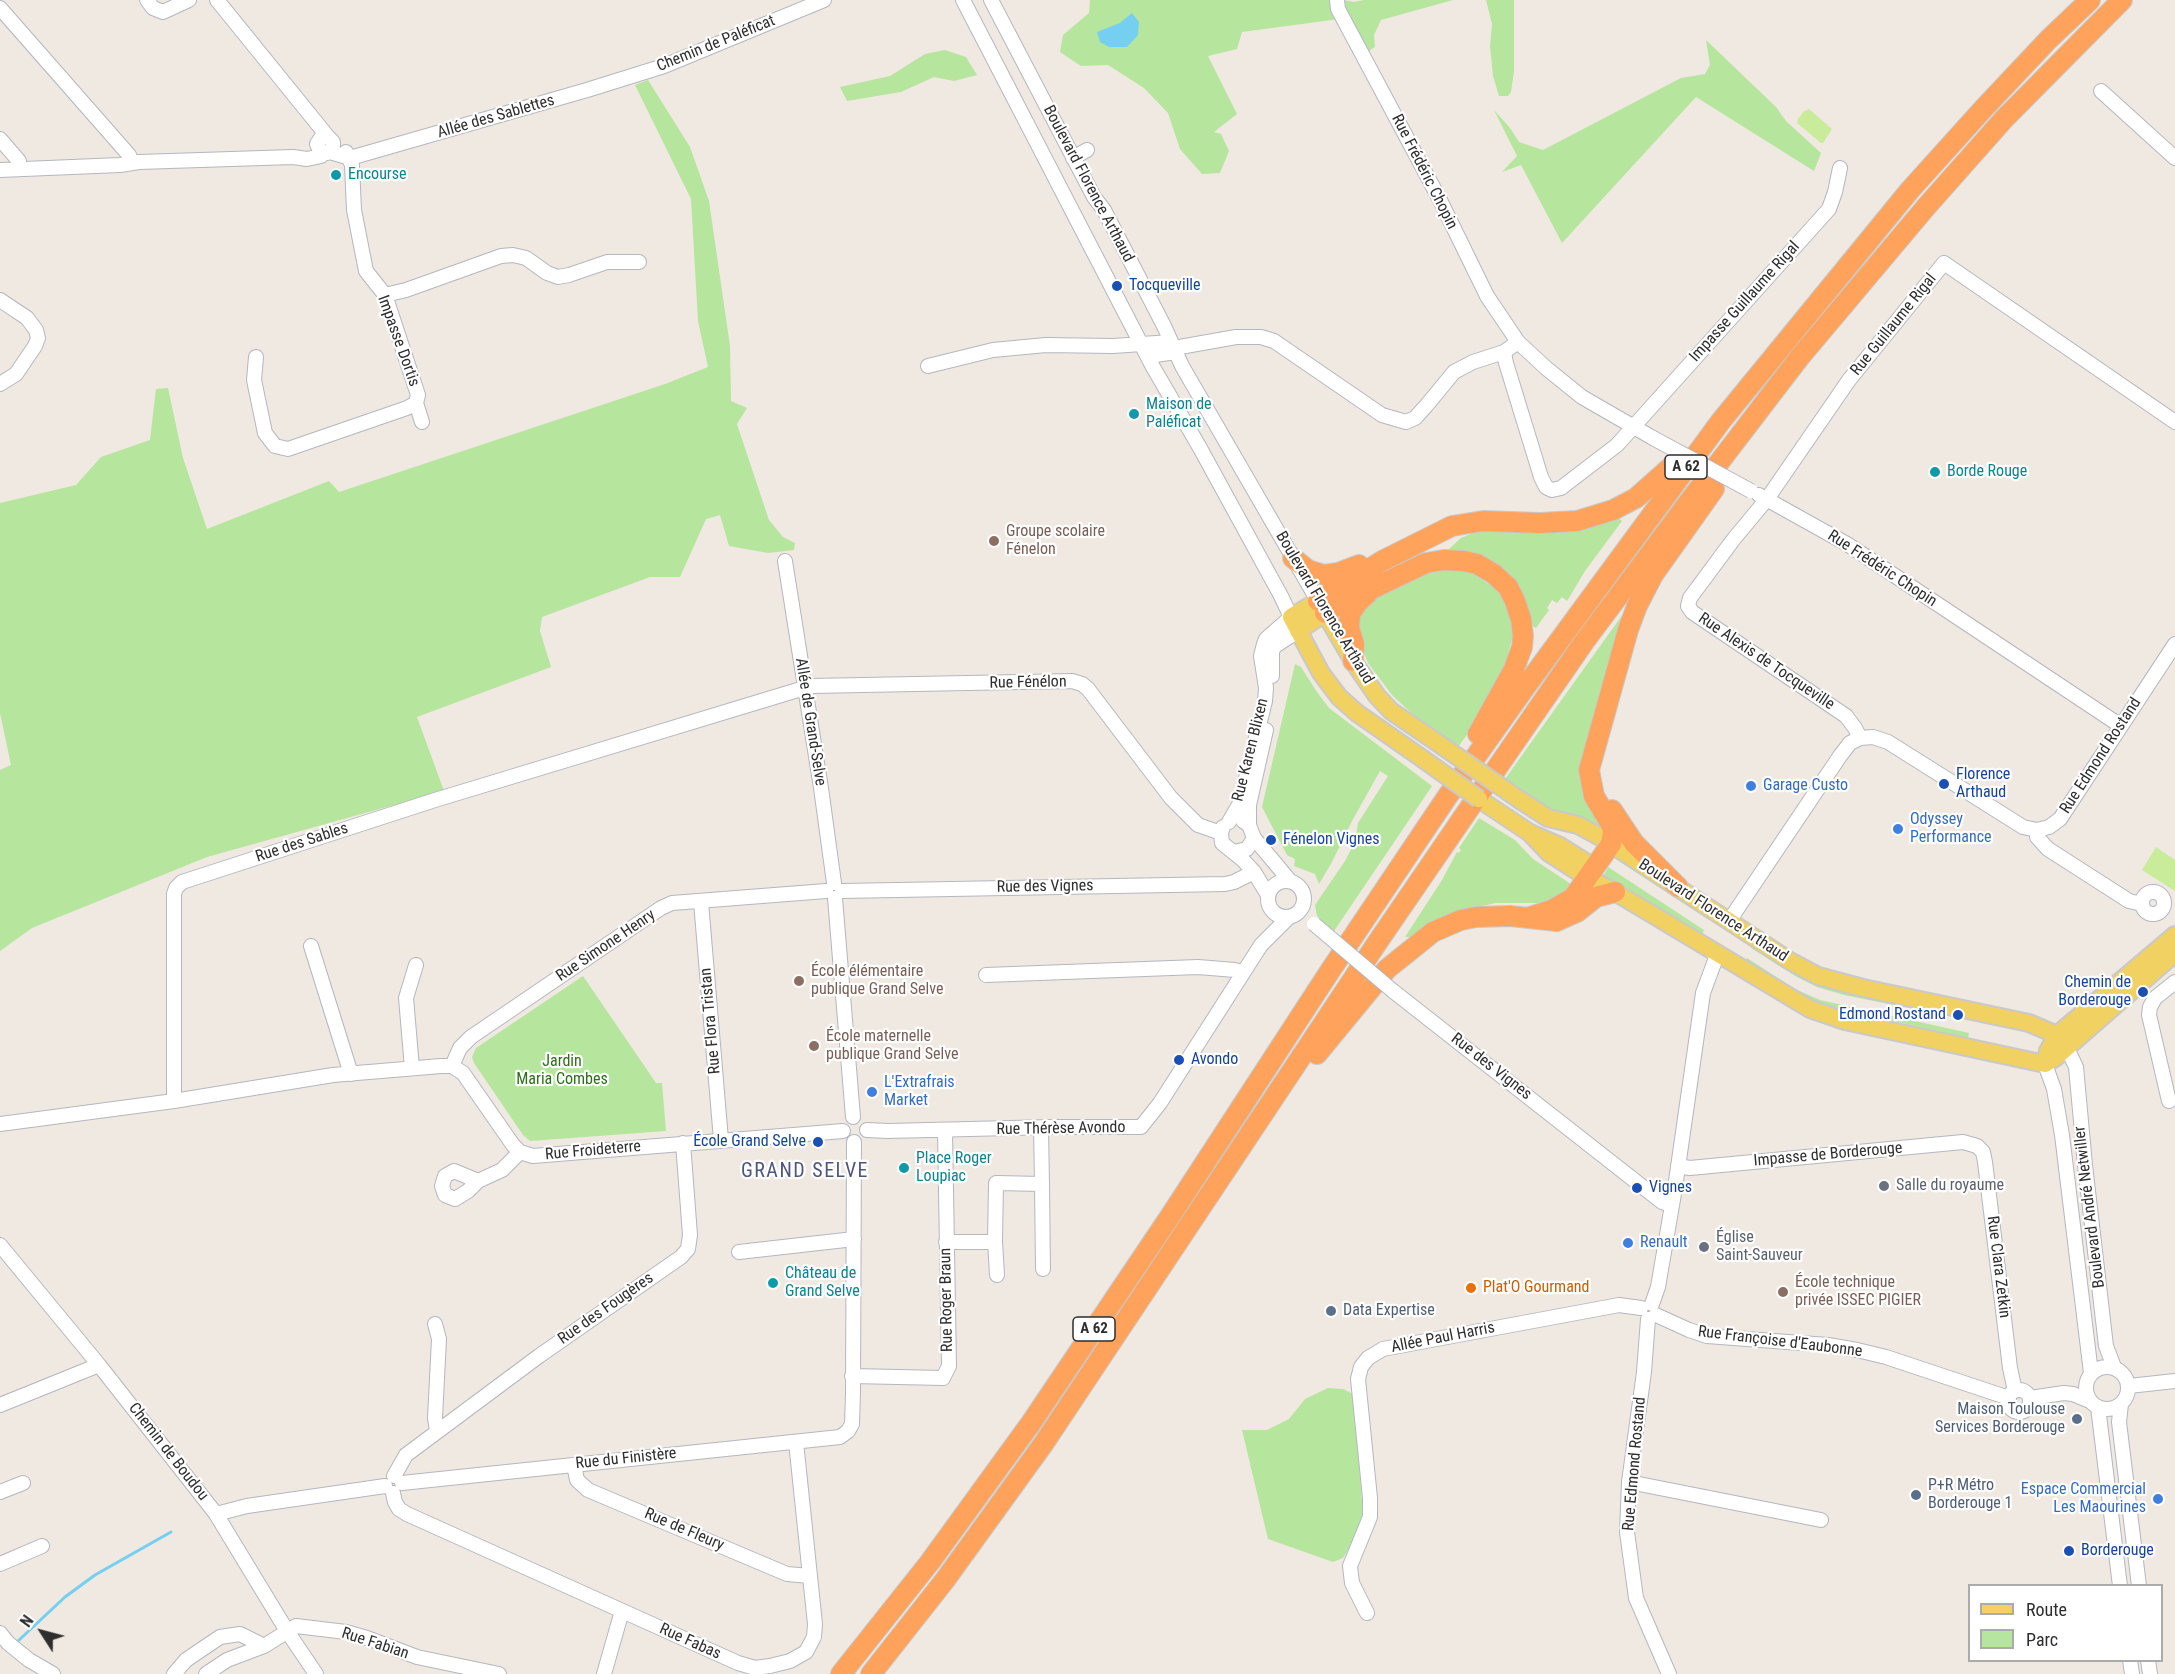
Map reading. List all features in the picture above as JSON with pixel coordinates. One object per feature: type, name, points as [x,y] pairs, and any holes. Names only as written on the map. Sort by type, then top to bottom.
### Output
[{"type":"highway","name":"A 62","points":[[841,1674],[930,1562],[1031,1423],[1171,1215],[1330,971],[1526,686],[1721,421],[1910,190],[2048,40],[2090,0]]},
{"type":"highway","name":"A 62","points":[[871,1674],[945,1580],[1025,1471],[1371,953],[1584,642],[1799,358],[1926,207],[2004,120],[2122,0]]},
{"type":"highway","points":[[1530,917],[1564,905],[1578,892],[1611,844],[1612,826],[1594,796],[1589,770],[1628,630],[1637,606],[1653,575],[1841,308]]},
{"type":"highway","points":[[1321,607],[1382,561],[1441,530],[1461,523],[1483,521],[1540,524],[1577,521],[1613,510],[1647,490],[1721,421]]},
{"type":"highway","points":[[1293,558],[1312,572],[1328,576],[1365,562],[1382,561]]},
{"type":"highway","points":[[1321,607],[1336,606],[1426,563],[1455,560],[1478,564],[1508,586],[1519,610],[1523,636],[1514,669],[1485,723],[1334,947],[1330,971]]},
{"type":"highway","points":[[1353,662],[1354,644],[1350,628],[1350,614],[1358,602],[1374,588]]},
{"type":"highway","points":[[1592,760],[1600,791],[1608,805],[1634,843],[1678,887]]},
{"type":"highway","points":[[1254,1130],[1387,969],[1413,946],[1440,929],[1461,920],[1491,916],[1530,917],[1557,921],[1577,912],[1596,897],[1615,892]]},
{"type":"main road","points":[[1294,624],[1321,607]]},
{"type":"main road","name":"Boulevard Florence Arthaud","points":[[1321,607],[1369,686],[1399,717],[1544,815],[1578,825],[1611,844],[1790,961],[1818,976],[1863,988],[2029,1023],[2062,1041]]},
{"type":"main road","name":"Boulevard Florence Arthaud","points":[[1294,624],[1321,673],[1339,697],[1357,713],[1530,833],[1549,853],[1592,873],[1615,892],[1793,1000],[1836,1019],[2045,1064]]},
{"type":"main road","points":[[2062,1041],[2175,935]]},
{"type":"main road","points":[[2045,1064],[2048,1051],[2175,953]]},
{"type":"street","points":[[147,0],[153,8],[163,12],[189,0]]},
{"type":"street","points":[[217,0],[315,121],[325,144],[350,158]]},
{"type":"street","name":"Chemin de Paléficat","points":[[641,73],[664,66],[824,0]]},
{"type":"street","name":"Boulevard Florence Arthaud","points":[[963,0],[1144,349],[1281,596],[1294,624]]},
{"type":"street","name":"Boulevard Florence Arthaud","points":[[991,0],[1073,158],[1104,210],[1195,390],[1321,607]]},
{"type":"street","name":"Rue Frédéric Chopin","points":[[1337,0],[1338,9],[1440,200],[1486,297],[1518,342],[1566,386],[1633,428],[1847,544],[2121,726]]},
{"type":"street","points":[[0,8],[129,155],[132,163]]},
{"type":"street","name":"Allée des Sablettes","points":[[350,158],[641,73]]},
{"type":"street","points":[[2101,91],[2175,158]]},
{"type":"street","points":[[0,140],[19,161],[19,169]]},
{"type":"street","points":[[0,170],[293,157],[325,144]]},
{"type":"street","points":[[1073,158],[1087,150]]},
{"type":"street","name":"Impasse Dortis","points":[[350,158],[353,171],[351,182],[354,210],[366,272],[385,296],[418,395],[416,403],[422,422]]},
{"type":"street","name":"Impasse Guillaume Rigal","points":[[1633,428],[1829,209],[1840,168]]},
{"type":"street","points":[[385,296],[501,256],[513,255],[526,258],[542,270],[558,277],[607,262],[639,262]]},
{"type":"street","name":"Rue Guillaume Rigal","points":[[1767,499],[1849,380],[1944,263],[2175,422]]},
{"type":"street","points":[[0,300],[27,318],[36,330],[38,338],[16,374],[0,384]]},
{"type":"street","points":[[928,366],[993,350],[1046,345],[1144,349],[1236,337],[1261,337],[1274,341],[1382,415],[1406,422],[1415,418],[1454,372],[1473,362],[1504,351],[1518,342]]},
{"type":"street","points":[[1504,351],[1541,477],[1546,487],[1552,490],[1561,488],[1617,445],[1633,428]]},
{"type":"street","points":[[256,357],[254,380],[266,433],[275,446],[288,448],[416,403]]},
{"type":"street","name":"Rue Alexis de Tocqueville","points":[[1767,499],[1732,540],[1690,598],[1688,606],[1692,612],[1846,716],[1856,728],[1860,738]]},
{"type":"street","name":"Allée de Grand-Selve","points":[[785,561],[821,788],[834,891],[853,1118]]},
{"type":"street","name":"Rue Karen Blixen","points":[[1229,822],[1240,803],[1264,701],[1266,688],[1261,656],[1264,644],[1266,639],[1294,624]]},
{"type":"street","name":"Rue Karen Blixen","points":[[1251,832],[1249,805],[1270,712],[1272,651],[1294,624]]},
{"type":"street","name":"Rue Edmond Rostand","points":[[2037,830],[2060,819],[2175,644]]},
{"type":"street","name":"Rue Fénélon","points":[[804,688],[811,686],[1061,682],[1082,684],[1177,804],[1198,825],[1221,833]]},
{"type":"street","name":"Rue des Sables","points":[[174,1101],[174,894],[182,882],[435,800],[804,688]]},
{"type":"street","points":[[1729,921],[1850,743],[1860,738],[1873,737],[1888,742],[2012,821],[2023,827],[2037,830],[2037,837],[2048,849],[2129,902],[2142,904]]},
{"type":"street","points":[[1261,945],[1295,913],[1302,890],[1290,881],[1240,820],[1225,825],[1221,838],[1225,848],[1234,852],[1254,872],[1278,916],[1295,913]]},
{"type":"street","points":[[1234,852],[1247,849],[1251,832]]},
{"type":"street","name":"Rue des Vignes","points":[[834,891],[1225,884],[1254,872]]},
{"type":"street","points":[[986,975],[1198,967],[1235,970],[1243,973],[1261,945],[1268,926],[1269,902],[1275,885],[1290,881]]},
{"type":"street","name":"Rue Simone Henry","points":[[452,1066],[460,1048],[471,1037],[661,908],[672,903],[834,891]]},
{"type":"street","name":"Rue Flora Tristan","points":[[701,902],[721,1140]]},
{"type":"street","name":"Rue des Vignes","points":[[1295,913],[1314,924],[1393,991],[1662,1202],[1672,1205]]},
{"type":"street","points":[[311,946],[351,1074]]},
{"type":"street","name":"Rue Edmond Rostand","points":[[1669,1674],[1636,1598],[1627,1532],[1629,1482],[1644,1372],[1649,1311],[1658,1287],[1672,1205],[1703,993],[1717,955]]},
{"type":"street","points":[[412,1068],[406,998],[416,965]]},
{"type":"street","points":[[2161,965],[2175,982],[2155,998],[2149,1015],[2169,1101]]},
{"type":"street","name":"Rue Thérèse Avondo","points":[[867,1130],[945,1131],[1141,1127],[1160,1103],[1243,973]]},
{"type":"street","name":"Boulevard André Netwiller","points":[[2062,1041],[2076,1067],[2079,1114],[2103,1320],[2108,1352],[2114,1367]]},
{"type":"street","name":"Boulevard André Netwiller","points":[[2045,1064],[2054,1089],[2062,1135],[2089,1378]]},
{"type":"street","points":[[0,1124],[174,1101],[333,1075],[452,1066],[463,1073],[520,1152],[502,1170],[478,1181]]},
{"type":"street","points":[[853,1118],[863,1120],[867,1130],[864,1138],[854,1142],[847,1139],[843,1131],[845,1122],[853,1118]]},
{"type":"street","points":[[1041,1128],[1043,1269]]},
{"type":"street","name":"Rue Froideterre","points":[[520,1152],[533,1156],[843,1131]]},
{"type":"street","name":"Rue Roger Braun","points":[[852,1376],[943,1378],[949,1366],[945,1131]]},
{"type":"street","points":[[852,1376],[854,1142]]},
{"type":"street","name":"Impasse de Borderouge","points":[[1678,1166],[1689,1168],[1963,1142],[1977,1146]]},
{"type":"street","name":"Rue des Fougères","points":[[394,1484],[406,1455],[681,1257],[688,1249],[690,1235],[683,1143]]},
{"type":"street","name":"Rue Clara Zetkin","points":[[1977,1146],[1983,1152],[1985,1162],[2012,1394]]},
{"type":"street","points":[[997,1275],[996,1183],[1042,1184]]},
{"type":"street","points":[[739,1252],[854,1239]]},
{"type":"street","points":[[946,1242],[995,1242]]},
{"type":"street","name":"Chemin de Boudou","points":[[0,1245],[99,1365],[216,1514],[287,1631],[316,1674]]},
{"type":"street","name":"Allée Paul Harris","points":[[1367,1613],[1352,1583],[1350,1566],[1370,1517],[1358,1379],[1361,1367],[1368,1358],[1383,1349],[1619,1305],[1649,1311]]},
{"type":"street","name":"Rue Françoise d'Eaubonne","points":[[1649,1311],[1707,1336],[1828,1345],[1857,1350],[2012,1394]]},
{"type":"street","points":[[435,1324],[439,1339],[435,1418],[437,1431]]},
{"type":"street","points":[[0,1405],[99,1365]]},
{"type":"street","points":[[2064,1393],[2089,1378],[2100,1367],[2114,1367],[2124,1374],[2128,1386],[2127,1396],[2121,1404],[2119,1422],[2139,1584]]},
{"type":"street","name":"Rue du Finistère","points":[[216,1514],[247,1506],[394,1484],[840,1437],[848,1431],[852,1424],[852,1376]]},
{"type":"street","points":[[2089,1378],[2086,1389],[2094,1404],[2120,1584]]},
{"type":"street","points":[[2128,1386],[2175,1381]]},
{"type":"street","points":[[2024,1391],[2030,1398],[2030,1406],[2021,1412],[2010,1408],[2012,1394],[2024,1391]]},
{"type":"street","points":[[2030,1398],[2064,1393],[2073,1394],[2108,1409],[2121,1404]]},
{"type":"street","name":"Rue Fabas","points":[[394,1484],[395,1502],[399,1509],[407,1514],[738,1663],[754,1668],[790,1661],[806,1652],[812,1645],[814,1637],[815,1624],[796,1442]]},
{"type":"street","name":"Rue de Fleury","points":[[574,1465],[577,1480],[588,1490],[787,1574],[810,1576]]},
{"type":"street","points":[[1629,1482],[1821,1520]]},
{"type":"street","points":[[0,1492],[23,1483]]},
{"type":"street","points":[[0,1564],[42,1546]]},
{"type":"street","points":[[604,1674],[622,1611]]},
{"type":"street","name":"Rue Fabian","points":[[287,1631],[296,1626],[346,1632],[417,1658],[499,1674]]},
{"type":"street","points":[[206,1674],[227,1660],[264,1646],[287,1631]]},
{"type":"street","points":[[0,1633],[29,1660],[53,1674]]},
{"type":"street","points":[[174,1674],[186,1660],[220,1637],[240,1634],[264,1646]]},
{"type":"green space","points":[[1090,0],[1333,0],[1339,19],[1242,32],[1237,49],[1208,56],[1237,114],[1214,132],[1221,134],[1229,151],[1220,173],[1202,174],[1180,149],[1168,113],[1144,88],[1108,65],[1081,66],[1060,52],[1063,35],[1089,13]]},
{"type":"green space","points":[[1343,0],[1354,2],[1453,0],[1381,20],[1374,35],[1375,47],[1365,53],[1346,17]]},
{"type":"green space","points":[[1486,0],[1514,0],[1514,71],[1511,92],[1508,96],[1499,96],[1493,76],[1490,46],[1492,24]]},
{"type":"green space","points":[[1706,40],[1821,153],[1814,171],[1696,97],[1562,243],[1521,165],[1502,172],[1517,156],[1494,110],[1519,142],[1543,150],[1681,78],[1705,74],[1710,65]]},
{"type":"green space","points":[[945,50],[966,57],[977,75],[954,81],[934,77],[901,92],[847,101],[840,87],[890,76],[925,54]]},
{"type":"green space","points":[[648,80],[690,147],[709,201],[730,346],[731,401],[747,408],[737,424],[769,520],[783,537],[795,543],[794,550],[768,553],[729,546],[720,515],[706,519],[680,577],[650,577],[542,617],[540,631],[551,667],[417,717],[444,791],[207,857],[32,928],[0,951],[0,770],[11,765],[0,713],[0,503],[76,485],[101,457],[150,440],[156,389],[168,388],[183,458],[207,529],[329,481],[339,492],[665,384],[708,367],[698,321],[691,199],[635,85]]},
{"type":"green space","points":[[1809,109],[1832,129],[1823,143],[1797,123],[1804,111]]},
{"type":"green space","points":[[1617,517],[1622,521],[1585,571],[1567,601],[1562,597],[1557,603],[1552,600],[1547,608],[1549,610],[1536,628],[1533,626],[1521,590],[1510,574],[1483,557],[1449,551],[1461,538],[1476,532],[1494,530],[1558,533],[1585,529]]},
{"type":"green space","points":[[1451,569],[1472,573],[1496,589],[1512,618],[1513,635],[1503,674],[1486,709],[1458,747],[1421,722],[1392,695],[1368,663],[1354,628],[1366,602],[1422,575]]},
{"type":"green space","points":[[1633,600],[1585,756],[1606,832],[1548,811],[1505,779]]},
{"type":"green space","points":[[1295,664],[1301,667],[1329,708],[1432,786],[1334,931],[1317,916],[1315,905],[1345,861],[1355,842],[1358,823],[1388,776],[1380,771],[1319,884],[1315,874],[1294,866],[1295,859],[1287,855],[1262,807]]},
{"type":"green space","points":[[1479,818],[1515,840],[1533,859],[1574,886],[1568,893],[1544,903],[1495,903],[1461,911],[1413,937],[1405,937],[1442,880],[1457,852],[1461,850],[1459,848]]},
{"type":"green space","points":[[2156,847],[2175,860],[2175,891],[2142,870]]},
{"type":"green space","points":[[1616,855],[1711,915],[1709,920],[1614,858]]},
{"type":"green space","points":[[1608,867],[1704,930],[1701,938],[1603,877]]},
{"type":"green space","points":[[1753,943],[1800,973],[1940,1010],[1939,1014],[1844,995],[1817,987],[1751,948]]},
{"type":"green space","points":[[1747,958],[1795,989],[1820,1000],[1969,1033],[1968,1038],[1815,1003],[1744,964]]},
{"type":"green space","name":"Jardin Maria Combes","points":[[583,976],[656,1083],[662,1083],[666,1131],[530,1141],[523,1135],[474,1063],[472,1057],[476,1048]]},
{"type":"green space","points":[[1328,1388],[1343,1389],[1353,1394],[1363,1513],[1353,1542],[1343,1558],[1333,1562],[1268,1539],[1242,1430],[1267,1430],[1289,1419],[1305,1399]]},
{"type":"water","points":[[1132,13],[1139,22],[1138,35],[1127,47],[1109,47],[1100,42],[1097,32],[1120,23]]},
{"type":"waterway","points":[[18,1641],[65,1597],[95,1575],[171,1532]]},
{"type":"place","name":"Encourse","points":[[336,175]]},
{"type":"place","name":"Tocqueville","points":[[1117,286]]},
{"type":"place","name":"Maison de Paléficat","points":[[1134,414]]},
{"type":"place","name":"Borde Rouge","points":[[1935,472]]},
{"type":"place","name":"Groupe scolaire Fénelon","points":[[994,541]]},
{"type":"place","name":"Florence Arthaud","points":[[1944,784]]},
{"type":"place","name":"Garage Custo","points":[[1751,786]]},
{"type":"place","name":"Odyssey Performance","points":[[1898,829]]},
{"type":"place","name":"Fénelon Vignes","points":[[1271,840]]},
{"type":"place","name":"École élémentaire publique Grand Selve","points":[[799,981]]},
{"type":"place","name":"Chemin de Borderouge","points":[[2143,992]]},
{"type":"place","name":"Edmond Rostand","points":[[1958,1015]]},
{"type":"place","name":"École maternelle publique Grand Selve","points":[[814,1046]]},
{"type":"place","name":"Avondo","points":[[1179,1060]]},
{"type":"place","name":"L'Extrafrais Market","points":[[872,1092]]},
{"type":"place","name":"École Grand Selve","points":[[818,1142]]},
{"type":"place","name":"Place Roger Loupiac","points":[[904,1168]]},
{"type":"place","name":"Salle du royaume","points":[[1884,1186]]},
{"type":"place","name":"Vignes","points":[[1637,1188]]},
{"type":"place","name":"Renault","points":[[1628,1243]]},
{"type":"place","name":"Église Saint-Sauveur","points":[[1704,1247]]},
{"type":"place","name":"Château de Grand Selve","points":[[773,1283]]},
{"type":"place","name":"Plat'O Gourmand","points":[[1471,1288]]},
{"type":"place","name":"École technique privée ISSEC PIGIER","points":[[1783,1292]]},
{"type":"place","name":"Data Expertise","points":[[1331,1311]]},
{"type":"place","name":"Maison Toulouse Services Borderouge","points":[[2077,1419]]},
{"type":"place","name":"P+R Métro Borderouge 1","points":[[1916,1495]]},
{"type":"place","name":"Espace Commercial Les Maourines","points":[[2158,1499]]},
{"type":"place","name":"Borderouge","points":[[2069,1551]]},
{"type":"district","name":"GRAND SELVE","points":[[805,1172]]}]
